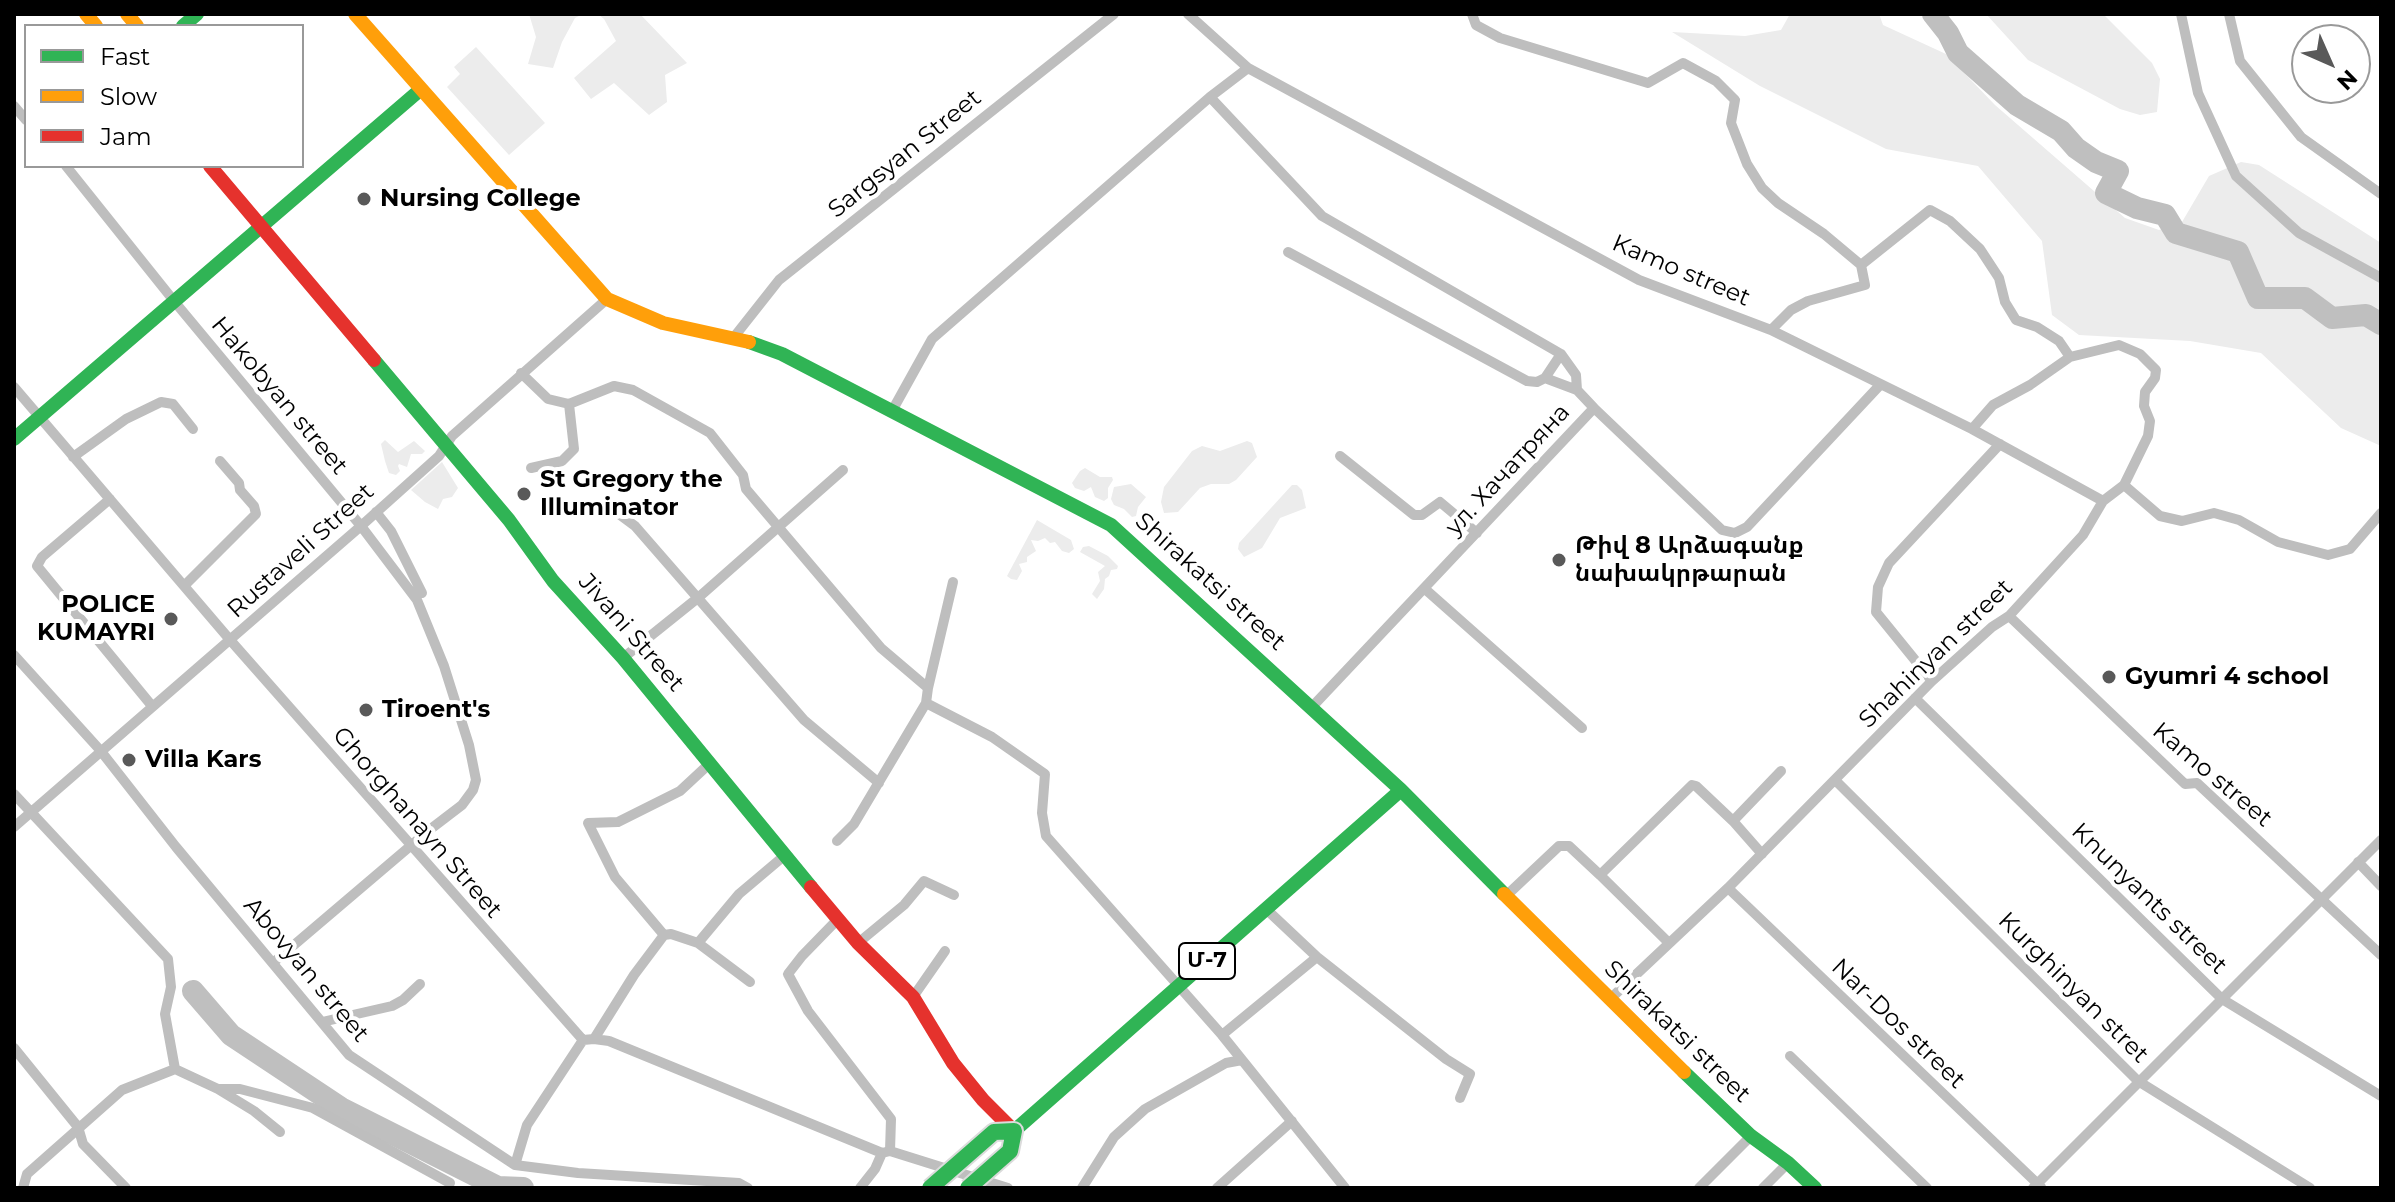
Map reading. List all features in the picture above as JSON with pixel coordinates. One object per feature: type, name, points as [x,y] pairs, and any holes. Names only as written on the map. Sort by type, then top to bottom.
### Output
[{"type":"main road","name":"Shirakatsi street","points":[[356,15],[607,299],[663,323],[734,337],[782,354],[1111,525],[1401,790],[1609,1000],[1751,1136],[1815,1188]]},
{"type":"main road","points":[[14,439],[420,90]]},
{"type":"main road","name":"Jivani Street","points":[[212,168],[509,520],[553,581],[623,658],[784,856],[858,943],[913,997],[953,1063],[1014,1131]]},
{"type":"main road","name":"Մ-7","points":[[968,1188],[1010,1151],[1014,1131],[1401,790]]},
{"type":"main road","name":"Մ-7","points":[[930,1188],[994,1132],[1014,1131]]},
{"type":"street","name":"Sargsyan Street","points":[[734,337],[779,280],[1114,14]]},
{"type":"street","name":"Kamo street","points":[[1188,14],[1248,68],[1639,280],[1771,330],[1972,429],[2103,501]]},
{"type":"street","points":[[1472,14],[1476,25],[1500,38],[1648,83],[1683,63],[1716,81],[1735,100],[1731,123],[1747,164],[1762,188],[1861,265],[1865,285],[1808,301],[1791,310],[1771,330]]},
{"type":"street","points":[[2181,14],[2198,93],[2236,176],[2299,233],[2381,278]]},
{"type":"street","points":[[2229,14],[2240,61],[2301,137],[2381,194]]},
{"type":"street","points":[[892,411],[932,339],[1210,97],[1248,68]]},
{"type":"street","points":[[1210,97],[1322,216],[1561,354],[1576,375],[1577,390]]},
{"type":"street","name":"Hakobyan street","points":[[68,168],[361,526],[417,600],[444,666],[475,767],[473,790],[462,805],[274,962]]},
{"type":"street","points":[[1861,265],[1930,210],[1950,221],[1980,249],[1999,278],[2005,302],[2016,320],[2037,327],[2059,341],[2070,357],[2030,385],[1993,405],[1972,429]]},
{"type":"street","points":[[1288,252],[1527,381],[1545,378],[1577,390],[1594,408]]},
{"type":"street","name":"Rustaveli Street","points":[[14,827],[361,526],[446,448],[452,436],[607,299]]},
{"type":"street","name":"Shahinyan street","points":[[1609,1000],[1728,888],[1932,681],[1992,627],[2009,616],[2083,535],[2103,501],[2124,485],[2148,436],[2150,421],[2144,406],[2145,392],[2155,378],[2156,370],[2140,354],[2119,345],[2070,357]]},
{"type":"street","points":[[1545,378],[1561,354]]},
{"type":"street","points":[[521,373],[548,399],[569,404],[614,386],[633,390],[710,433],[743,475],[746,489],[779,529],[881,648],[928,688]]},
{"type":"street","name":"ул. Хачатряна","points":[[1311,708],[1594,408],[1722,530],[1735,533],[1747,527],[1880,385]]},
{"type":"street","name":"Ghorghanayn Street","points":[[14,387],[410,846],[588,1040]]},
{"type":"street","points":[[73,457],[126,419],[161,402],[173,404],[193,429]]},
{"type":"street","points":[[531,468],[562,461],[574,449],[569,404]]},
{"type":"street","points":[[1932,681],[1876,612],[1878,587],[1889,563],[2000,444]]},
{"type":"street","points":[[1340,456],[1414,515],[1422,515],[1440,502],[1477,533]]},
{"type":"street","points":[[184,586],[256,514],[254,506],[240,490],[239,483],[220,461]]},
{"type":"street","points":[[623,658],[779,529],[843,470]]},
{"type":"street","points":[[2124,485],[2160,516],[2182,521],[2214,513],[2239,520],[2278,542],[2328,555],[2350,549],[2381,513]]},
{"type":"street","points":[[110,499],[42,557],[37,566],[152,706]]},
{"type":"street","points":[[608,506],[635,526],[804,720],[879,783]]},
{"type":"street","points":[[376,512],[391,531],[422,593]]},
{"type":"street","points":[[837,841],[854,824],[926,703],[953,582]]},
{"type":"street","points":[[1425,589],[1582,728]]},
{"type":"street","name":"Kamo street","points":[[2009,616],[2185,784],[2197,783],[2381,955]]},
{"type":"street","name":"Abovyan street","points":[[14,655],[100,750],[176,847],[349,1055],[515,1165],[578,1173],[739,1183],[748,1188]]},
{"type":"street","name":"Knunyants street","points":[[1915,698],[2222,999],[2381,1096]]},
{"type":"street","points":[[926,703],[992,737],[1045,774],[1042,813],[1046,836],[1222,1035],[1345,1188]]},
{"type":"street","points":[[664,935],[615,877],[588,823],[618,822],[680,791],[708,765]]},
{"type":"street","points":[[1733,821],[1781,771]]},
{"type":"street","name":"Kurghinyan stret","points":[[1835,780],[2138,1081],[2310,1188]]},
{"type":"street","points":[[1600,875],[1692,785],[1733,821],[1762,854]]},
{"type":"street","points":[[14,794],[168,959],[171,987],[165,1014],[175,1069]]},
{"type":"street","points":[[2038,1187],[2138,1081],[2380,843]]},
{"type":"street","points":[[1507,895],[1553,851],[1566,845],[1669,943]]},
{"type":"street","points":[[698,943],[739,894],[784,856]]},
{"type":"street","points":[[2358,862],[2381,886]]},
{"type":"street","points":[[858,943],[904,905],[924,881],[954,895]]},
{"type":"street","name":"Nar-Dos street","points":[[1728,888],[2038,1187]]},
{"type":"street","points":[[1266,909],[1317,957],[1446,1059],[1470,1074],[1460,1098]]},
{"type":"street","points":[[838,919],[788,974],[808,1011],[891,1119],[886,1152],[860,1188]]},
{"type":"street","points":[[515,1165],[527,1125],[664,935],[671,934],[698,943],[750,982]]},
{"type":"street","points":[[913,997],[945,951]]},
{"type":"street","points":[[1222,1035],[1317,957]]},
{"type":"street","points":[[322,1022],[392,1006],[420,984]]},
{"type":"street","points":[[588,1040],[609,1041],[886,1152],[1007,1188]]},
{"type":"street","points":[[14,1048],[78,1127],[83,1144],[126,1188]]},
{"type":"street","points":[[1790,1056],[1927,1188]]},
{"type":"street","points":[[1082,1188],[1114,1137],[1145,1109],[1171,1091],[1226,1063],[1242,1060]]},
{"type":"street","points":[[23,1188],[27,1174],[122,1090],[175,1069],[218,1089],[254,1111],[280,1132]]},
{"type":"street","points":[[218,1089],[240,1089],[313,1108],[450,1183]]},
{"type":"street","points":[[1217,1188],[1292,1121]]},
{"type":"street","points":[[1699,1188],[1751,1136]]},
{"type":"street","points":[[1763,1188],[1788,1163]]},
{"type":"shaded area","points":[[529,14],[583,14],[575,18],[553,68],[528,64],[536,37]]},
{"type":"shaded area","points":[[598,14],[640,14],[687,63],[665,75],[667,102],[649,115],[614,83],[591,99],[574,78],[616,41]]},
{"type":"shaded area","points":[[1790,14],[1879,14],[1883,25],[1946,54],[1995,105],[2125,218],[2159,230],[2182,222],[2209,176],[2241,162],[2259,165],[2381,243],[2381,446],[2341,428],[2261,353],[2190,341],[2079,335],[2052,315],[2042,241],[1978,166],[1886,149],[1760,86],[1672,32],[1745,36],[1781,30]]},
{"type":"shaded area","points":[[1986,14],[2103,14],[2152,63],[2160,79],[2157,112],[2140,115],[2120,109],[2028,60]]},
{"type":"shaded area","points":[[476,47],[545,123],[509,155],[447,87],[460,74],[454,67]]},
{"type":"shaded area","points":[[385,440],[398,452],[414,441],[425,451],[411,454],[407,467],[399,464],[400,471],[396,475],[389,473],[385,461],[381,444]]},
{"type":"shaded area","points":[[1247,441],[1252,443],[1257,457],[1236,480],[1200,488],[1178,512],[1164,513],[1161,502],[1164,487],[1192,451],[1202,446],[1220,451]]},
{"type":"shaded area","points":[[442,462],[458,488],[452,497],[443,499],[438,509],[411,490]]},
{"type":"shaded area","points":[[1085,468],[1100,477],[1112,477],[1108,498],[1104,501],[1095,497],[1091,487],[1084,491],[1075,488],[1072,483]]},
{"type":"shaded area","points":[[1131,484],[1146,497],[1138,507],[1136,516],[1132,517],[1114,505],[1111,499],[1114,487]]},
{"type":"shaded area","points":[[1292,485],[1302,490],[1306,508],[1280,518],[1262,548],[1244,557],[1238,549],[1239,543]]},
{"type":"shaded area","points":[[1037,520],[1071,540],[1074,549],[1069,553],[1045,538],[1031,540],[1036,551],[1027,557],[1027,562],[1019,564],[1022,571],[1017,580],[1011,579],[1007,576]]},
{"type":"shaded area","points":[[1089,546],[1108,556],[1118,566],[1105,579],[1104,589],[1097,599],[1092,594],[1100,581],[1098,572],[1105,566],[1080,552],[1083,547]]},
{"type":"waterway","points":[[1933,14],[1958,53],[2017,105],[2061,131],[2076,148],[2096,162],[2118,171],[2106,193],[2137,208],[2165,215],[2176,233],[2238,252],[2258,298],[2305,298],[2332,318],[2366,315],[2381,324]]},
{"type":"waterway","points":[[193,991],[231,1035],[341,1108],[498,1187],[523,1188]]},
{"type":"traffic: fast","points":[[185,24],[197,14]]},
{"type":"traffic: fast","points":[[14,439],[420,90]]},
{"type":"traffic: fast","points":[[749,342],[782,354],[1111,525],[1401,790]]},
{"type":"traffic: fast","points":[[374,360],[509,520],[553,581],[623,658],[811,887]]},
{"type":"traffic: fast","points":[[1014,1131],[1401,790],[1504,894]]},
{"type":"traffic: fast","points":[[1684,1072],[1751,1136],[1815,1188]]},
{"type":"traffic: fast","points":[[930,1188],[994,1132],[1014,1131],[1010,1151],[968,1188]]},
{"type":"traffic: slow","points":[[86,14],[94,24]]},
{"type":"traffic: slow","points":[[127,14],[135,24]]},
{"type":"traffic: slow","points":[[355,14],[607,299],[663,323],[749,342]]},
{"type":"traffic: slow","points":[[1504,894],[1684,1072]]},
{"type":"traffic: jam","points":[[212,168],[374,360]]},
{"type":"traffic: jam","points":[[811,887],[858,943],[913,997],[953,1063],[1014,1131]]},
{"type":"place","name":"Nursing College","points":[[364,199]]},
{"type":"place","name":"St Gregory the Illuminator","points":[[524,494]]},
{"type":"place","name":"Թիվ 8 Արձագանք նախակրթարան","points":[[1559,560]]},
{"type":"place","name":"POLICE KUMAYRI","points":[[171,619]]},
{"type":"place","name":"Gyumri 4 school","points":[[2109,677]]},
{"type":"place","name":"Tiroent's","points":[[366,710]]},
{"type":"place","name":"Villa Kars","points":[[129,760]]}]
